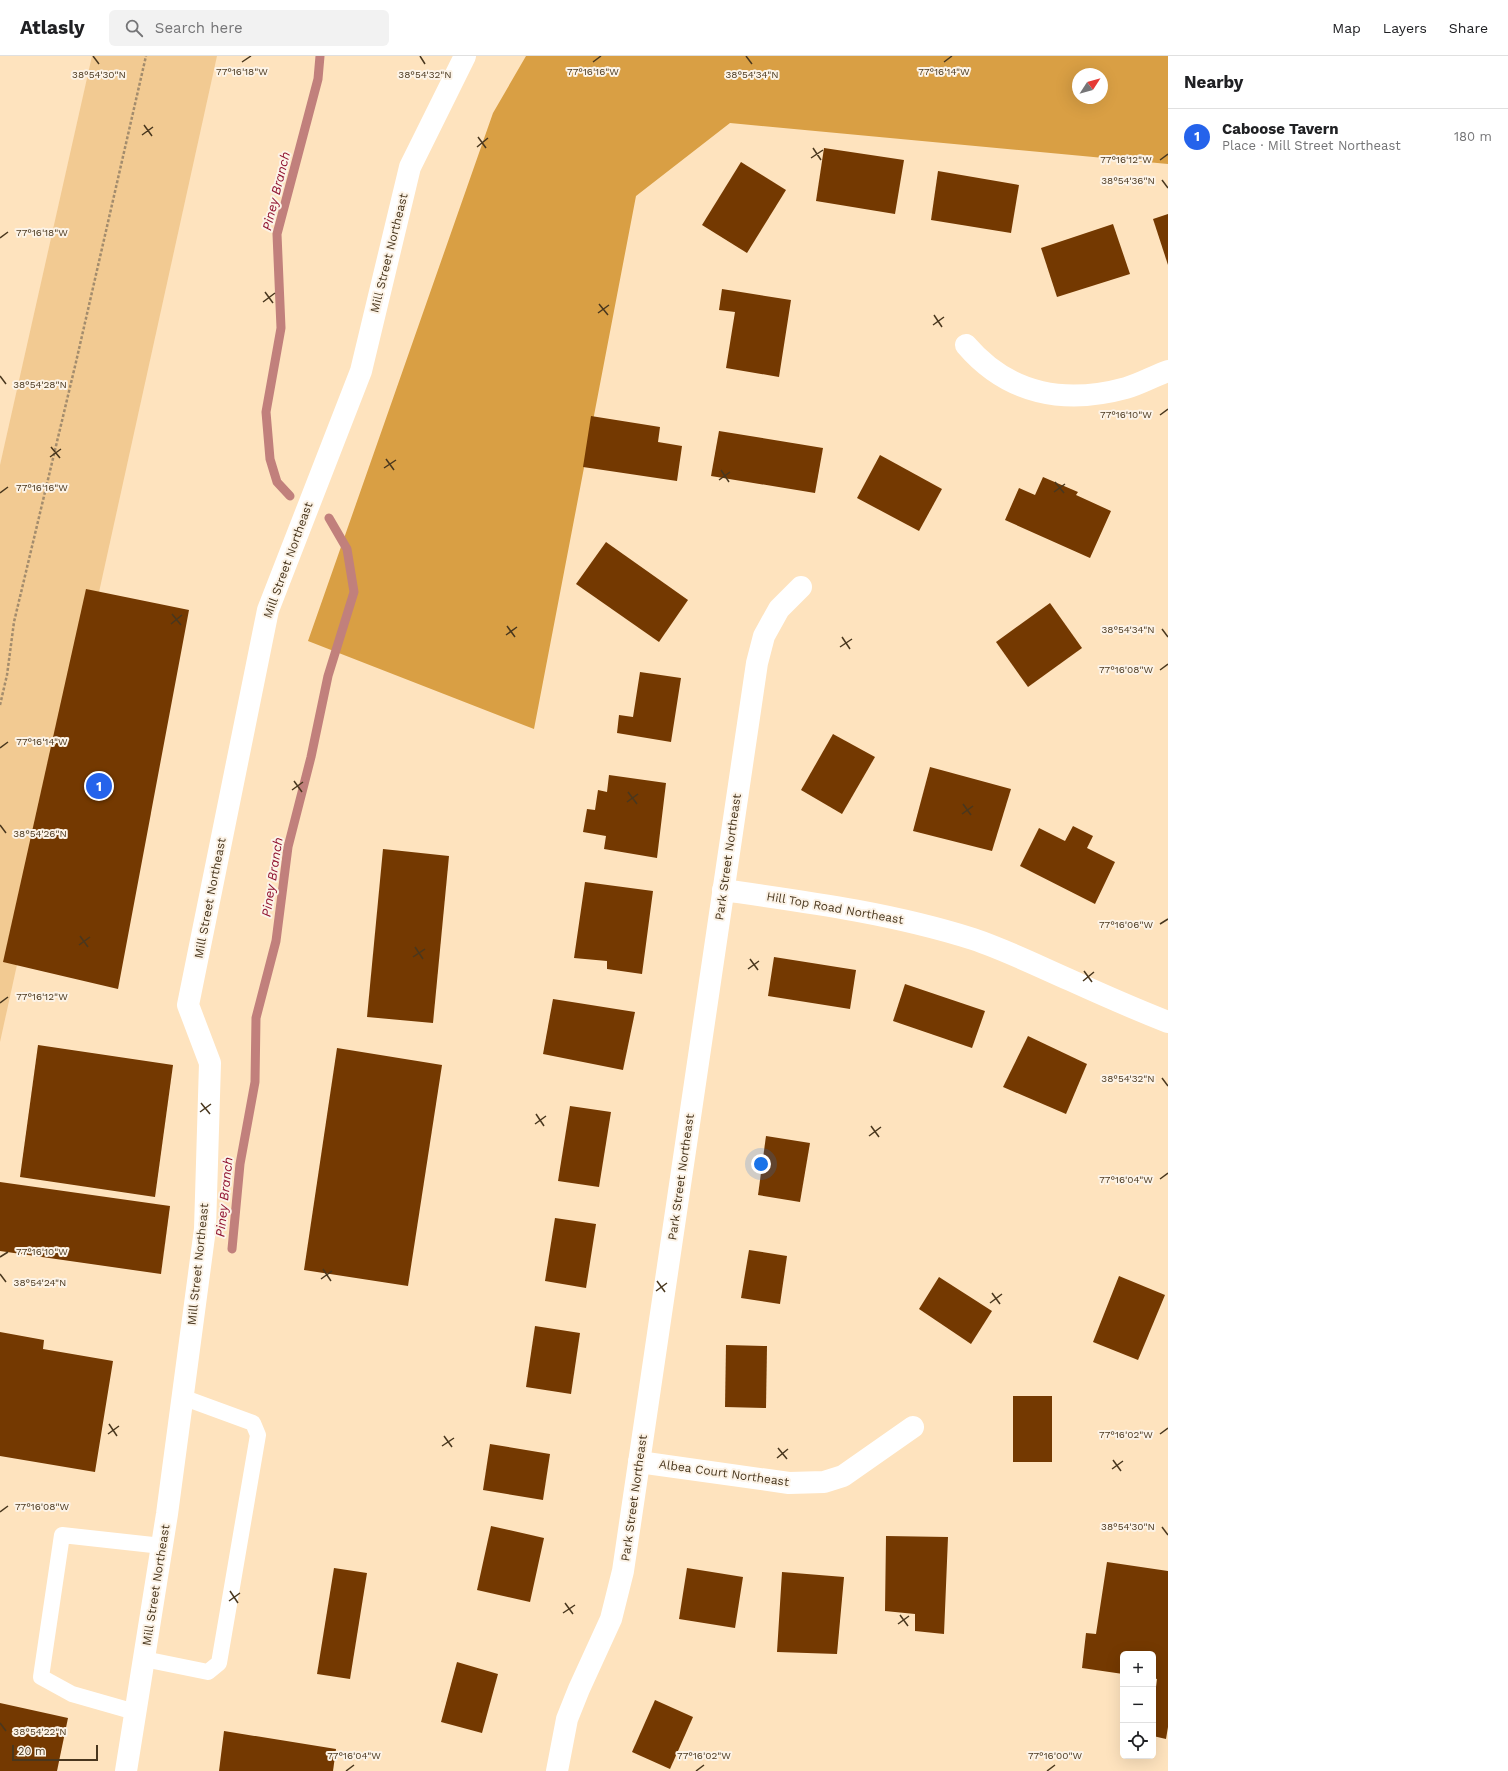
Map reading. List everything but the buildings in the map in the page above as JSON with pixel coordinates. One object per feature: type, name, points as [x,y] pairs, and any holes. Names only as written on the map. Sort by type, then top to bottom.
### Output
[{"type":"street","name":"Mill Street Northeast","points":[[126,1771],[162,1546],[205,1229],[210,1063],[188,1005],[268,610],[360,371],[410,167],[465,56]]},
{"type":"street","points":[[966,345],[977,358],[1000,376],[1026,388],[1059,396],[1096,394],[1127,387],[1168,371]]},
{"type":"street","name":"Park Street Northeast","points":[[557,1771],[567,1719],[611,1619],[623,1571],[757,663],[764,636],[779,609],[801,587]]},
{"type":"street","name":"Hill Top Road Northeast","points":[[723,890],[842,907],[907,920],[973,939],[1015,955],[1119,1002],[1168,1022]]},
{"type":"street","name":"Albea Court Northeast","points":[[639,1462],[789,1483],[824,1482],[843,1476],[914,1427]]},
{"type":"lane","points":[[144,1659],[208,1672],[220,1663],[258,1435],[253,1424],[182,1397]]},
{"type":"lane","points":[[135,1712],[72,1694],[41,1677],[62,1535],[162,1546]]},
{"type":"path","points":[[0,705],[7,674],[14,622],[146,56]]},
{"type":"shaded area","points":[[92,56],[217,56],[0,1042],[0,465]]},
{"type":"shaded area","points":[[526,56],[1168,56],[1168,164],[730,123],[636,196],[534,729],[308,641],[493,113]]},
{"type":"waterway","name":"Piney Branch","points":[[290,496],[277,482],[270,459],[266,412],[281,328],[277,234],[318,79],[320,56]]},
{"type":"waterway","name":"Piney Branch","points":[[232,1249],[240,1164],[255,1082],[256,1018],[276,941],[288,847],[311,757],[328,676],[354,592],[347,549],[329,518]]},
{"type":"place","name":"Caboose Tavern","points":[[99,786]]}]
